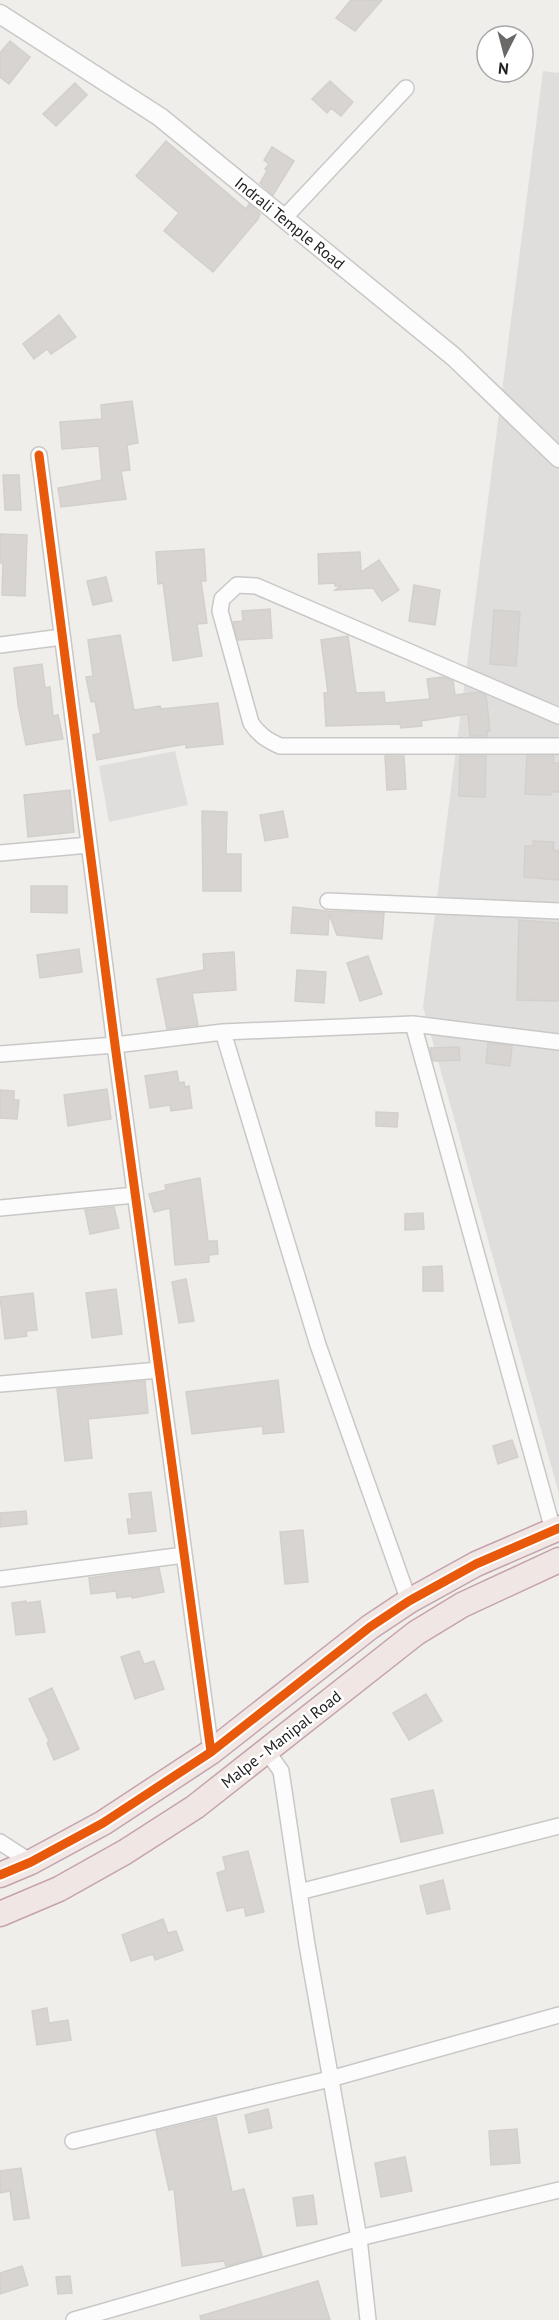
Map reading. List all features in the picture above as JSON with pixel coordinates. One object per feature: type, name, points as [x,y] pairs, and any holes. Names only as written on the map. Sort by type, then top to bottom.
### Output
[{"type":"highway","points":[[0,1875],[31,1862],[103,1823],[211,1752],[370,1627],[409,1601],[476,1564],[556,1529]]},
{"type":"highway","name":"Malpe - Manipal Road","points":[[0,1914],[59,1890],[125,1852],[195,1807],[416,1633],[490,1591],[559,1560]]},
{"type":"highway","points":[[476,1564],[490,1591]]},
{"type":"street","name":"Indrali Temple Road","points":[[0,14],[160,117],[454,357],[559,458]]},
{"type":"street","points":[[284,218],[406,88]]},
{"type":"street","points":[[39,455],[115,1046],[211,1752]]},
{"type":"street","points":[[559,716],[256,586],[237,585],[222,599],[220,611],[251,723],[260,735],[280,746],[559,746]]},
{"type":"street","points":[[0,645],[62,637]]},
{"type":"street","points":[[0,853],[89,845]]},
{"type":"street","points":[[328,901],[559,911]]},
{"type":"street","points":[[0,1054],[115,1046],[223,1032],[413,1024],[559,1041]]},
{"type":"street","points":[[413,1024],[556,1529]]},
{"type":"street","points":[[223,1032],[318,1345],[409,1601]]},
{"type":"street","points":[[0,1208],[135,1194]]},
{"type":"street","points":[[0,1384],[159,1370]]},
{"type":"street","points":[[0,1579],[184,1555]]},
{"type":"street","points":[[266,1750],[281,1771],[330,2079],[359,2238],[369,2320]]},
{"type":"street","points":[[299,1892],[559,1826]]},
{"type":"street","points":[[0,1842],[31,1862]]},
{"type":"street","points":[[73,2141],[330,2079],[559,2015]]},
{"type":"street","points":[[74,2320],[359,2238],[559,2190]]},
{"type":"shaded area","points":[[543,71],[559,73],[559,1494],[423,1007]]},
{"type":"shaded area","points":[[175,751],[188,805],[109,822],[99,766]]},
{"type":"building","points":[[351,0],[382,0],[355,31],[336,18]]},
{"type":"building","points":[[10,41],[30,57],[9,84],[0,77],[0,53]]},
{"type":"building","points":[[330,81],[353,102],[341,116],[331,108],[327,113],[312,99]]},
{"type":"building","points":[[75,83],[87,95],[56,126],[43,114]]},
{"type":"building","points":[[166,141],[246,209],[249,204],[260,214],[213,272],[164,231],[179,213],[136,176]]},
{"type":"building","points":[[272,147],[294,161],[273,195],[260,183],[269,164],[264,160]]},
{"type":"building","points":[[59,315],[76,337],[51,354],[47,349],[34,359],[23,344]]},
{"type":"building","points":[[132,401],[138,443],[127,445],[130,470],[121,471],[126,499],[61,507],[58,488],[102,480],[99,446],[62,449],[60,422],[102,419],[101,405]]},
{"type":"building","points":[[3,475],[19,475],[21,510],[5,510]]},
{"type":"building","points":[[0,534],[27,535],[25,596],[2,595],[3,563],[0,563]]},
{"type":"building","points":[[204,549],[206,581],[201,581],[207,623],[197,624],[202,656],[173,661],[163,583],[158,584],[156,552]]},
{"type":"building","points":[[360,552],[361,572],[379,560],[399,590],[382,601],[373,588],[335,590],[341,586],[335,586],[335,583],[319,584],[318,554]]},
{"type":"building","points":[[106,577],[112,601],[93,605],[87,581]]},
{"type":"building","points":[[414,585],[440,590],[435,625],[409,621]]},
{"type":"building","points":[[270,609],[272,638],[238,640],[233,622],[243,621],[242,611]]},
{"type":"building","points":[[494,610],[520,612],[516,666],[490,664]]},
{"type":"building","points":[[120,635],[134,710],[160,706],[161,709],[218,703],[223,744],[186,748],[186,744],[97,760],[93,735],[101,733],[95,701],[91,702],[86,677],[93,676],[88,640]]},
{"type":"building","points":[[348,636],[356,693],[384,692],[385,703],[430,699],[427,679],[443,677],[453,681],[455,695],[479,692],[486,695],[490,731],[487,731],[487,736],[470,736],[468,714],[421,721],[422,726],[401,728],[400,724],[326,726],[324,693],[328,693],[321,640]]},
{"type":"building","points":[[42,664],[45,688],[50,687],[53,716],[58,715],[63,739],[26,745],[14,668]]},
{"type":"building","points":[[385,756],[404,756],[406,789],[387,790]]},
{"type":"building","points":[[460,756],[486,756],[485,797],[459,796]]},
{"type":"building","points":[[527,756],[554,756],[553,763],[559,763],[559,792],[551,792],[551,795],[525,794]]},
{"type":"building","points":[[70,790],[74,832],[28,837],[24,795]]},
{"type":"building","points":[[202,811],[227,812],[226,854],[241,854],[241,891],[203,891]]},
{"type":"building","points":[[283,811],[288,837],[265,841],[260,815]]},
{"type":"building","points":[[533,841],[554,842],[553,850],[559,851],[559,880],[524,877],[525,846],[533,846]]},
{"type":"building","points":[[31,886],[67,886],[67,913],[31,912]]},
{"type":"building","points":[[293,907],[384,913],[382,939],[337,935],[329,914],[328,935],[291,933]]},
{"type":"building","points":[[519,920],[559,923],[559,1001],[517,1000]]},
{"type":"building","points":[[79,949],[82,972],[40,978],[37,955]]},
{"type":"building","points":[[234,952],[236,990],[192,993],[198,1025],[167,1029],[157,979],[204,970],[203,954]]},
{"type":"building","points":[[368,956],[382,994],[360,1001],[347,963]]},
{"type":"building","points":[[297,970],[326,972],[324,1003],[295,1001]]},
{"type":"building","points":[[488,1043],[512,1046],[510,1066],[486,1063]]},
{"type":"building","points":[[459,1047],[460,1060],[433,1061],[430,1048]]},
{"type":"building","points":[[177,1071],[179,1083],[184,1082],[185,1087],[189,1086],[192,1108],[171,1111],[170,1105],[150,1108],[145,1076]]},
{"type":"building","points":[[107,1089],[111,1119],[68,1126],[64,1095]]},
{"type":"building","points":[[0,1090],[14,1091],[14,1100],[19,1100],[17,1119],[0,1118]]},
{"type":"building","points":[[376,1112],[398,1113],[397,1127],[376,1126]]},
{"type":"building","points":[[200,1178],[208,1241],[217,1241],[218,1254],[209,1255],[209,1262],[175,1265],[170,1208],[154,1212],[149,1194],[166,1190],[165,1185]]},
{"type":"building","points":[[114,1207],[119,1228],[90,1234],[85,1210]]},
{"type":"building","points":[[423,1213],[424,1229],[405,1230],[405,1214]]},
{"type":"building","points":[[442,1266],[443,1291],[423,1291],[423,1267]]},
{"type":"building","points":[[186,1279],[194,1321],[179,1323],[172,1282]]},
{"type":"building","points":[[116,1289],[122,1334],[92,1338],[86,1293]]},
{"type":"building","points":[[33,1293],[37,1330],[26,1331],[27,1336],[5,1339],[0,1297]]},
{"type":"building","points":[[278,1380],[284,1432],[263,1434],[263,1426],[192,1434],[186,1392]]},
{"type":"building","points":[[145,1381],[148,1413],[88,1419],[92,1458],[65,1461],[57,1389]]},
{"type":"building","points":[[512,1440],[518,1457],[498,1464],[493,1446]]},
{"type":"building","points":[[151,1492],[156,1531],[129,1534],[127,1519],[132,1519],[129,1494]]},
{"type":"building","points":[[26,1511],[27,1524],[0,1527],[0,1513]]},
{"type":"building","points":[[303,1530],[308,1582],[285,1584],[280,1532]]},
{"type":"building","points":[[159,1568],[164,1592],[132,1598],[132,1596],[117,1598],[116,1591],[91,1594],[89,1578]]},
{"type":"building","points":[[26,1601],[26,1603],[40,1601],[45,1632],[16,1635],[12,1603]]},
{"type":"building","points":[[139,1651],[144,1664],[154,1661],[164,1689],[135,1699],[121,1657]]},
{"type":"building","points":[[52,1688],[79,1749],[54,1760],[47,1743],[49,1741],[29,1699]]},
{"type":"building","points":[[426,1694],[442,1721],[409,1740],[393,1713]]},
{"type":"building","points":[[433,1790],[443,1833],[401,1842],[391,1799]]},
{"type":"building","points":[[248,1851],[264,1912],[246,1916],[244,1907],[227,1911],[217,1873],[226,1870],[223,1857]]},
{"type":"building","points":[[443,1880],[450,1909],[427,1914],[420,1886]]},
{"type":"building","points":[[163,1919],[168,1933],[176,1931],[183,1950],[155,1960],[153,1954],[131,1961],[122,1935]]},
{"type":"building","points":[[47,2008],[49,2023],[68,2020],[71,2040],[37,2045],[32,2011]]},
{"type":"building","points":[[268,2109],[272,2128],[249,2133],[245,2115]]},
{"type":"building","points":[[216,2117],[232,2192],[244,2189],[262,2256],[226,2266],[224,2261],[182,2266],[174,2189],[169,2190],[156,2131]]},
{"type":"building","points":[[517,2129],[520,2163],[491,2165],[489,2131]]},
{"type":"building","points":[[405,2157],[412,2191],[381,2197],[375,2163]]},
{"type":"building","points":[[21,2168],[29,2218],[14,2220],[10,2191],[0,2193],[0,2171]]},
{"type":"building","points":[[313,2195],[317,2224],[297,2226],[293,2198]]},
{"type":"building","points":[[22,2266],[28,2285],[0,2294],[0,2273]]},
{"type":"building","points":[[70,2276],[72,2293],[58,2294],[56,2277]]},
{"type":"building","points":[[318,2281],[330,2320],[201,2320],[200,2316]]},
{"type":"cycle path","points":[[39,455],[115,1045],[211,1752]]},
{"type":"cycle path","points":[[0,1875],[31,1862],[103,1823],[211,1752],[370,1627],[409,1601],[476,1564],[559,1528]]}]
